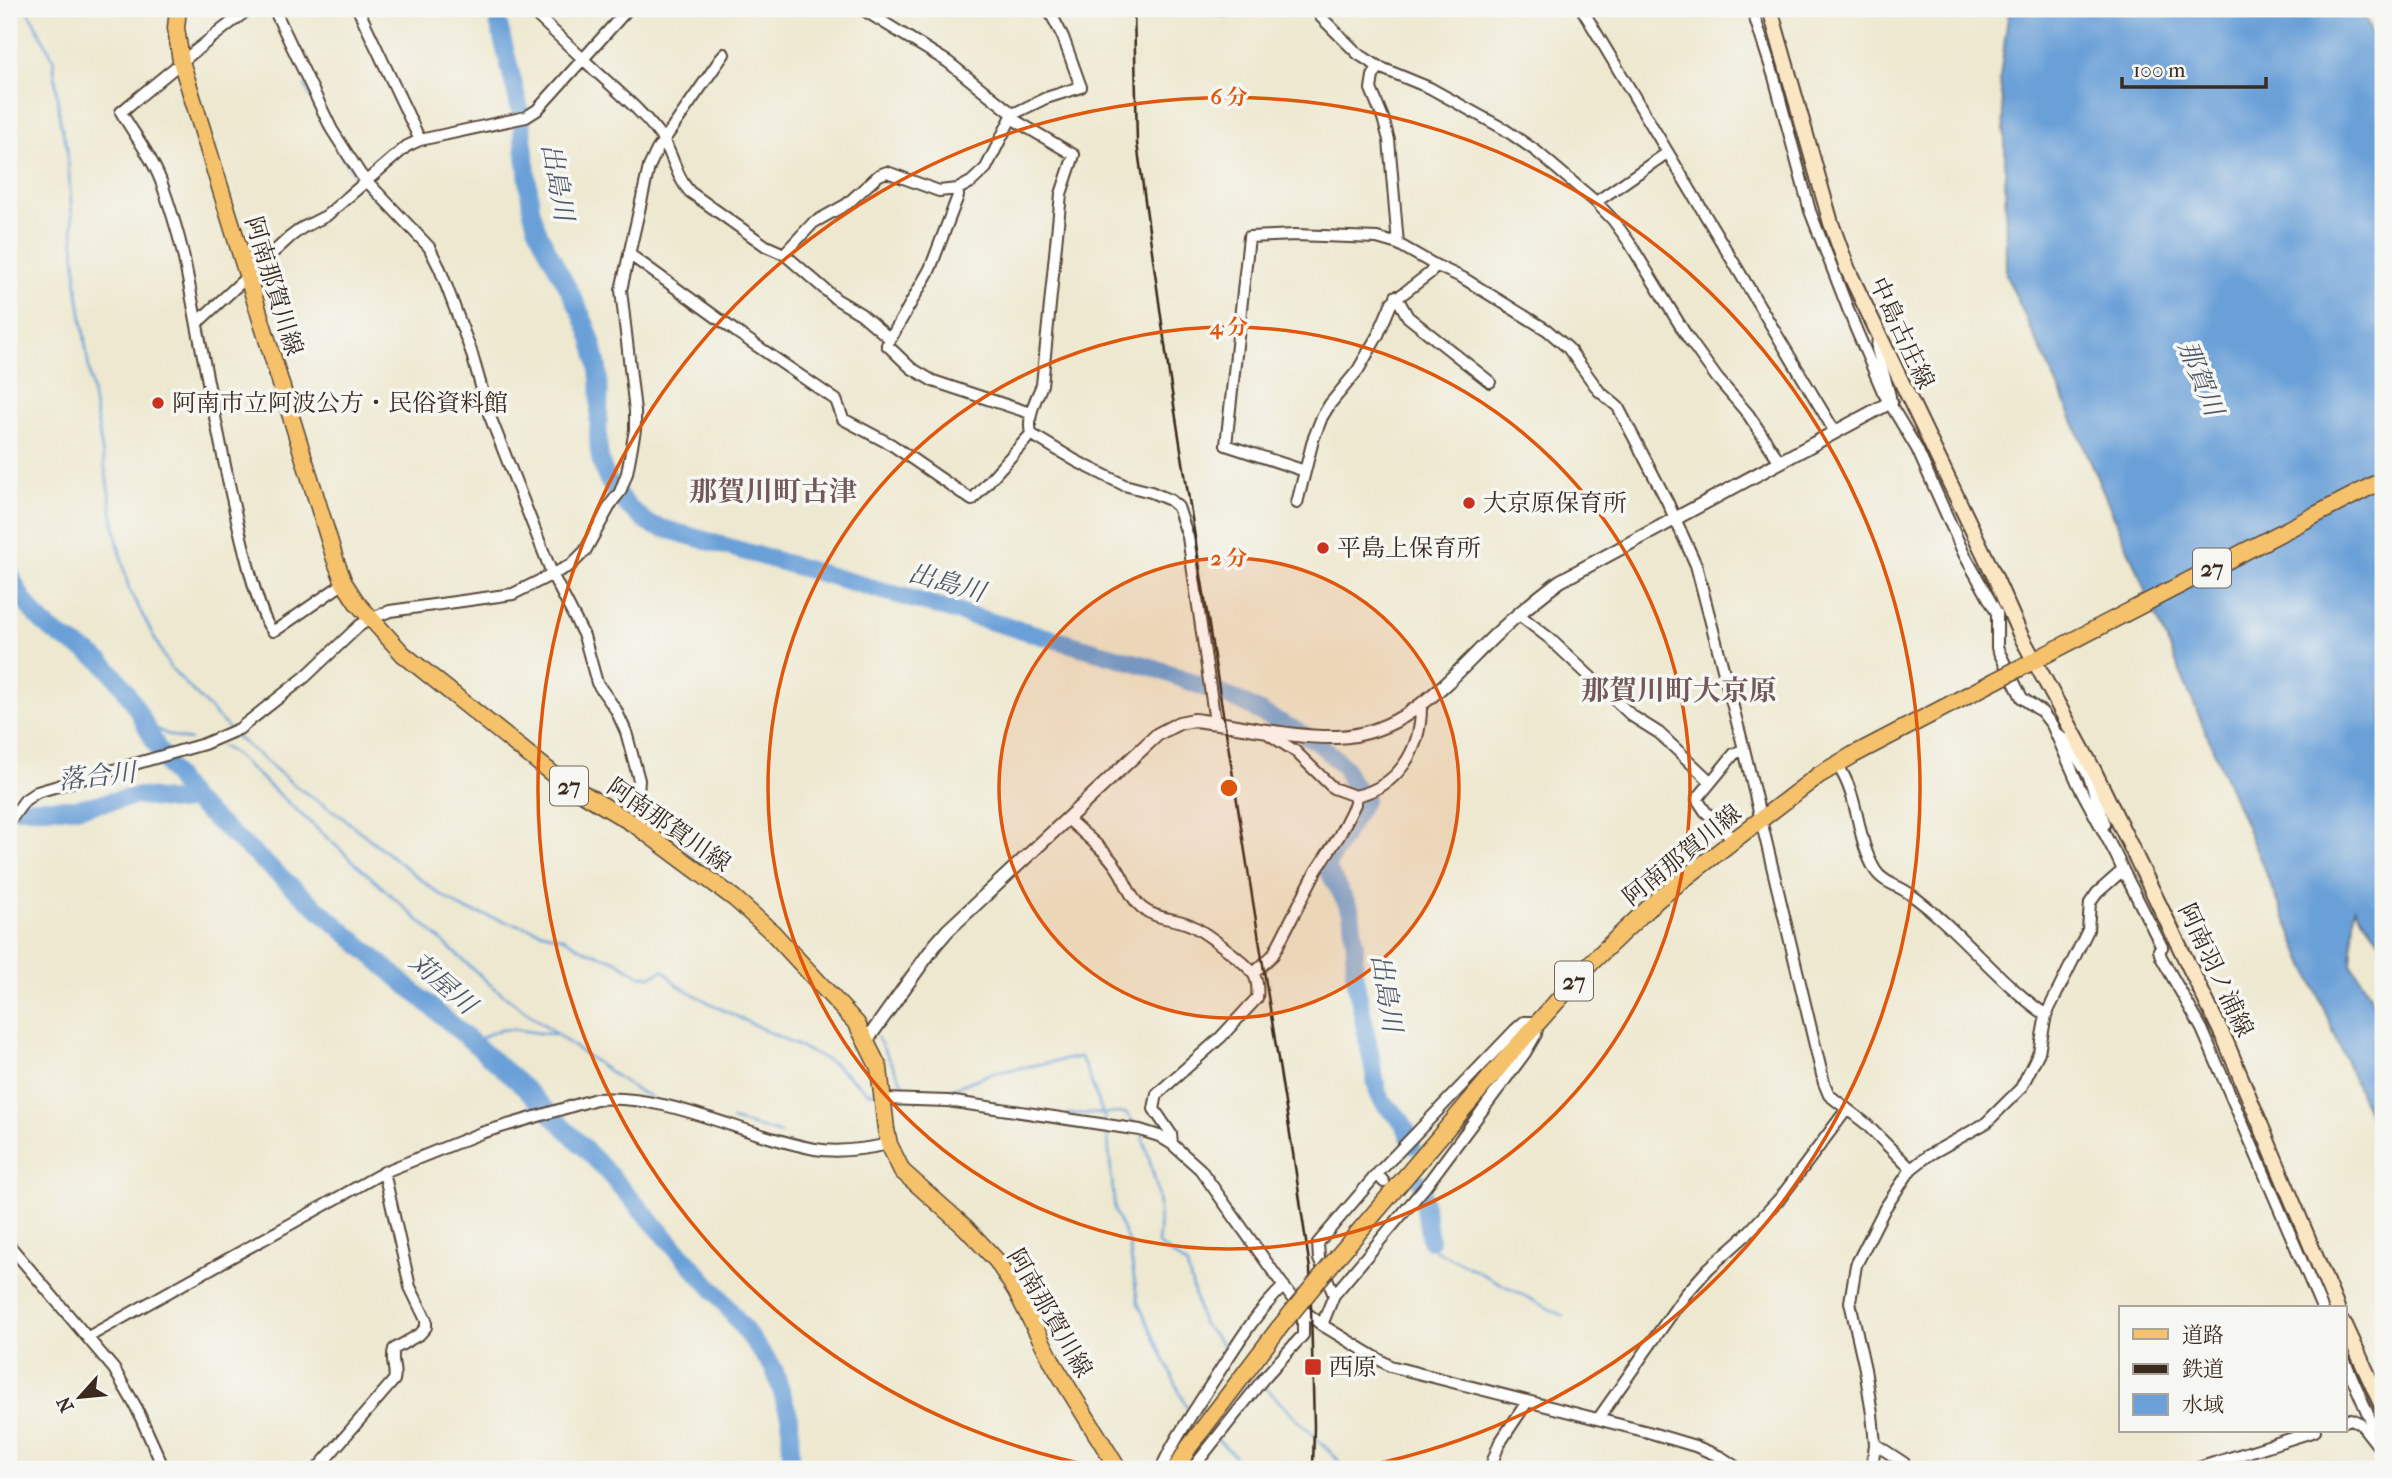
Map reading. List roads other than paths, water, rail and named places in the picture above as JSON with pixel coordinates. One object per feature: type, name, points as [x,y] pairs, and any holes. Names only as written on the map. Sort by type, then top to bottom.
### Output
[{"type":"main road","name":"阿南那賀川線","points":[[177,9],[176,28],[181,61],[344,583],[370,619],[404,654],[559,779],[640,822],[772,932],[840,1005],[867,1040],[879,1068],[886,1129],[902,1171],[965,1227],[998,1261],[1054,1365],[1118,1469]]},
{"type":"main road","name":"中島古庄線","points":[[1770,9],[1847,270],[1994,575],[2038,659]]},
{"type":"main road","name":"阿南那賀川線","points":[[1176,1469],[1197,1436],[1279,1328],[1339,1255],[1538,1022],[1591,963],[1657,900],[1837,764],[2383,480]]},
{"type":"main road","name":"阿南羽ノ浦線","points":[[2038,659],[2091,772],[2226,1042],[2336,1306]]},
{"type":"main road","points":[[2346,1327],[2383,1408]]},
{"type":"street","points":[[249,9],[181,61],[121,112],[162,183],[183,255],[260,611],[273,631],[344,583]]},
{"type":"street","points":[[274,9],[332,130],[363,184],[429,247],[440,269],[471,351],[489,414],[550,577],[584,636],[597,683],[616,710],[626,732],[639,780],[637,808],[645,815],[640,822]]},
{"type":"street","points":[[358,9],[420,140]]},
{"type":"street","points":[[530,9],[652,125],[664,140],[681,183],[690,192],[766,246],[784,254],[836,299],[861,314],[889,338]]},
{"type":"street","points":[[197,323],[290,237],[326,216],[393,156],[420,140],[522,117],[537,110],[628,9]]},
{"type":"street","points":[[862,9],[948,62],[1012,116],[1074,155],[1061,194],[1042,385],[1030,413],[1031,434],[1124,485],[1151,492],[1170,500],[1178,507],[1188,537],[1215,722]]},
{"type":"street","points":[[784,254],[813,223],[847,204],[879,175],[887,172],[939,191],[958,189],[971,182],[986,168],[1012,116],[1046,98],[1081,87],[1063,37],[1048,11],[1062,9]]},
{"type":"street","points":[[1213,9],[1222,9]]},
{"type":"street","points":[[1316,9],[1358,54],[1379,68],[1430,88],[1504,129],[1536,151],[1596,202],[1621,231],[1688,338],[1748,414],[1780,462]]},
{"type":"street","points":[[1582,9],[1835,432]]},
{"type":"street","points":[[1752,9],[1774,77],[1810,211],[1883,392],[1917,449],[1964,554],[1997,613],[1997,648],[2022,698],[2042,712],[2055,732],[2079,786],[2162,947],[2159,950],[2161,957],[2202,1029],[2321,1306]]},
{"type":"street","points":[[9,822],[25,800],[37,792],[204,744],[239,729],[305,677],[359,626],[370,619],[390,611],[513,594],[550,577],[570,565],[585,551],[627,473],[635,430],[621,289],[649,167],[664,140],[724,54]]},
{"type":"street","points":[[1379,68],[1373,76],[1371,89],[1389,141],[1398,244]]},
{"type":"street","points":[[1596,202],[1667,153]]},
{"type":"street","points":[[958,189],[958,196],[930,269],[887,345],[911,368],[933,381],[1030,413]]},
{"type":"street","points":[[1305,471],[1226,444],[1248,237],[1294,235],[1377,238],[1398,244],[1507,304],[1547,330],[1568,348],[1599,391],[1618,407],[1634,434],[1696,565],[1829,1095],[1911,1169]]},
{"type":"street","points":[[629,254],[747,340],[836,400],[843,419],[892,445],[972,500],[1031,434]]},
{"type":"street","points":[[1297,503],[1322,417],[1358,370],[1396,296],[1430,273],[1435,265]]},
{"type":"street","points":[[1396,296],[1408,317],[1490,382]]},
{"type":"street","points":[[1878,337],[1877,349],[1891,402]]},
{"type":"street","points":[[867,1040],[935,944],[1158,734],[1180,723],[1194,720],[1287,734],[1339,737],[1368,733],[1420,707],[1442,690],[1518,614],[1560,581],[1891,402]]},
{"type":"street","points":[[1518,614],[1549,638],[1632,716],[1659,733],[1710,781]]},
{"type":"street","points":[[1262,730],[1295,751],[1333,788],[1355,796],[1385,786],[1399,772],[1416,741],[1421,724],[1420,707]]},
{"type":"street","points":[[2055,732],[2066,741],[2091,772],[2117,857]]},
{"type":"street","points":[[1734,841],[1705,811],[1698,799],[1734,754],[1744,749]]},
{"type":"street","points":[[1837,764],[1853,794],[1869,857],[1876,873],[1890,884],[1909,893],[1958,936],[2013,991],[2046,1015]]},
{"type":"street","points":[[1254,973],[1273,955],[1315,871],[1339,836],[1355,796]]},
{"type":"street","points":[[1067,818],[1116,866],[1130,894],[1142,908],[1156,916],[1197,928],[1254,973],[1257,998],[1221,1037],[1157,1094],[1154,1109],[1171,1133],[1172,1144]]},
{"type":"street","points":[[1872,1469],[1875,1444],[1865,1368],[1850,1302],[1856,1265],[1885,1208],[1911,1169],[1929,1155],[1986,1123],[2021,1088],[2039,1052],[2046,1015],[2088,930],[2090,902],[2123,870]]},
{"type":"street","points":[[1322,1325],[1334,1295],[1405,1202],[1422,1191],[1525,1053],[1536,1034],[1538,1022],[1524,1022],[1515,1030],[1410,1140],[1381,1178],[1318,1243],[1319,1259],[1334,1295]]},
{"type":"street","points":[[88,1337],[384,1172],[481,1133],[583,1102],[613,1098],[640,1100],[776,1140],[818,1149],[869,1148],[890,1144]]},
{"type":"street","points":[[884,1099],[948,1101],[1140,1130],[1159,1136],[1200,1169],[1303,1310],[1322,1325],[1390,1366],[1695,1446],[1721,1457],[1739,1469]]},
{"type":"street","points":[[1598,1419],[1685,1295],[1781,1197],[1847,1109]]},
{"type":"street","points":[[317,1469],[394,1380],[396,1374],[391,1359],[394,1349],[420,1334],[426,1327],[426,1320],[410,1287],[384,1172]]},
{"type":"street","points":[[9,1245],[88,1337],[126,1388],[164,1469]]},
{"type":"street","points":[[1161,1469],[1192,1414],[1269,1300],[1284,1286]]},
{"type":"street","points":[[1192,1469],[1264,1378],[1303,1335],[1303,1310]]},
{"type":"street","points":[[2346,1363],[2383,1450]]},
{"type":"street","points":[[1490,1469],[1499,1444],[1527,1402]]},
{"type":"street","points":[[2346,1421],[2351,1419],[2360,1423],[2383,1450]]},
{"type":"street","points":[[2195,1469],[2312,1432]]},
{"type":"street","points":[[1875,1444],[1904,1463],[1908,1469]]},
{"type":"water","name":"那賀川","points":[[2009,9],[2362,9],[2383,66],[2383,945],[2355,907],[2351,964],[2368,991],[2383,1032],[2383,1148],[2067,406],[2006,275],[2005,140],[2000,78]]},
{"type":"waterway","points":[[27,9],[53,58],[60,121],[67,147],[77,285],[93,397],[117,540],[129,589],[169,666],[229,729]]},
{"type":"waterway","name":"出島川","points":[[495,9],[520,110],[531,208],[536,226],[580,312],[592,342],[600,395],[598,440],[601,461],[609,481],[625,503],[651,525],[1155,668],[1239,701],[1318,742],[1345,768],[1349,779],[1365,799],[1326,867],[1351,911],[1355,946],[1354,973],[1378,1093],[1385,1105],[1402,1122],[1412,1145]]},
{"type":"waterway","points":[[305,85],[317,111]]},
{"type":"waterway","points":[[337,147],[360,183]]},
{"type":"waterway","points":[[364,188],[385,208]]},
{"type":"waterway","name":"苅屋川","points":[[9,570],[17,589],[43,623],[97,658],[117,679],[191,799],[524,1087],[597,1161],[720,1297],[774,1369],[790,1418],[791,1469]]},
{"type":"waterway","points":[[145,720],[166,734],[190,740]]},
{"type":"waterway","points":[[233,734],[298,788],[338,814],[438,893],[463,909],[564,938],[584,950],[615,960],[640,976],[652,976],[663,970],[677,985],[831,1062],[869,1093],[875,1092]]},
{"type":"waterway","points":[[221,746],[233,753],[493,987],[567,1042],[636,1090],[651,1097]]},
{"type":"waterway","name":"落合川","points":[[9,808],[76,808],[139,796],[180,802],[191,799]]},
{"type":"waterway","points":[[645,822],[710,871]]},
{"type":"waterway","points":[[833,987],[867,1023]]},
{"type":"waterway","points":[[472,1044],[504,1029],[555,1034]]},
{"type":"waterway","points":[[877,1037],[909,1095]]},
{"type":"waterway","points":[[889,1090],[949,1090],[992,1073],[1080,1057],[1105,1120]]},
{"type":"waterway","points":[[915,1095],[937,1095]]},
{"type":"waterway","points":[[1068,1114],[1126,1113],[1136,1125]]},
{"type":"waterway","points":[[732,1120],[782,1134]]},
{"type":"waterway","points":[[1107,1130],[1115,1212],[1129,1244],[1138,1303],[1187,1408]]},
{"type":"waterway","points":[[1142,1136],[1157,1189],[1158,1244],[1187,1266],[1202,1323],[1225,1347]]},
{"type":"waterway","name":"出島川","points":[[1421,1183],[1430,1240]]},
{"type":"waterway","points":[[1430,1240],[1434,1249],[1563,1316]]},
{"type":"waterway","points":[[1264,1386],[1347,1469]]},
{"type":"waterway","points":[[1218,1440],[1233,1454],[1242,1469]]},
{"type":"railway","points":[[1134,9],[1137,143],[1169,374],[1310,1269],[1313,1469]]},
{"type":"place","name":"阿南市立阿波公方・民俗資料館","points":[[158,403]]},
{"type":"place","name":"大京原保育所","points":[[1469,503]]},
{"type":"place","name":"平島上保育所","points":[[1323,548]]},
{"type":"place","name":"西原","points":[[1313,1367]]},
{"type":"district","name":"那賀川町古津","points":[[773,491]]},
{"type":"district","name":"那賀川町大京原","points":[[1679,690]]}]
